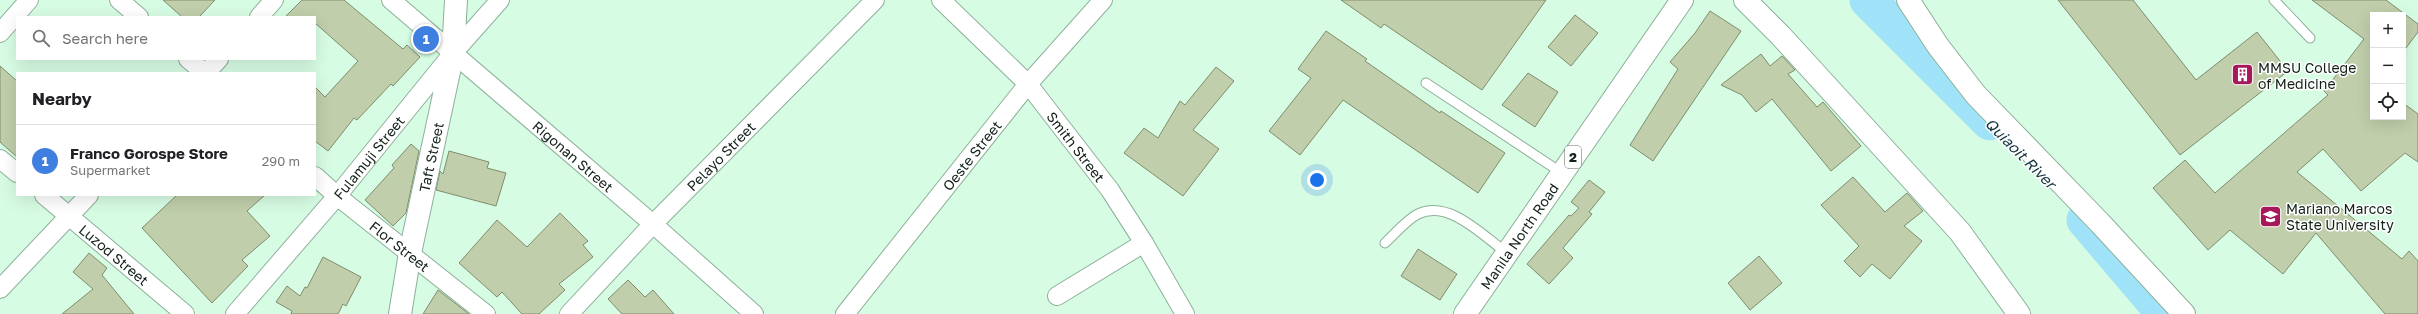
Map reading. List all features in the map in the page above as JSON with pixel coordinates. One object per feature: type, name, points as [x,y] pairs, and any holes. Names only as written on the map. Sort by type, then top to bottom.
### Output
[{"type":"main road","name":"Taft Street","points":[[400,314],[410,253],[453,53],[456,0]]},
{"type":"main road","name":"Manila North Road","points":[[1466,314],[1682,0]]},
{"type":"main road","points":[[1745,0],[1786,42],[1960,232],[2019,314]]},
{"type":"main road","points":[[1908,0],[1938,46],[1976,95],[2100,223],[2184,314]]},
{"type":"street","points":[[0,33],[29,0]]},
{"type":"street","points":[[119,0],[138,16]]},
{"type":"street","points":[[260,16],[274,0]]},
{"type":"street","name":"Rigonan Street","points":[[391,0],[653,224],[754,314]]},
{"type":"street","name":"Fulamuji Street","points":[[235,314],[337,196],[453,53],[500,0]]},
{"type":"street","name":"Pelayo Street","points":[[569,314],[653,224],[875,0]]},
{"type":"street","name":"Smith Street","points":[[941,0],[1028,84],[1110,190],[1144,243],[1184,314]]},
{"type":"street","name":"Oeste Street","points":[[845,314],[1028,84],[1103,0]]},
{"type":"street","points":[[189,60],[205,72]]},
{"type":"street","points":[[207,72],[218,60]]},
{"type":"street","points":[[0,159],[16,172]]},
{"type":"street","name":"Flor Street","points":[[316,177],[337,196],[486,314]]},
{"type":"street","name":"Luzod Street","points":[[45,196],[185,314]]},
{"type":"street","points":[[0,289],[88,196]]},
{"type":"street","points":[[1057,296],[1144,243]]},
{"type":"lane","points":[[2274,0],[2310,38]]},
{"type":"lane","points":[[1426,83],[1562,173]]},
{"type":"lane","points":[[1385,243],[1417,215],[1436,210],[1453,215],[1508,254]]},
{"type":"building","points":[[163,0],[215,0],[200,16],[181,16]]},
{"type":"building","points":[[302,0],[344,0],[403,49],[407,45],[420,57],[393,86],[391,84],[357,120],[354,118],[328,151],[316,142],[316,88],[325,97],[358,61],[316,24],[316,16],[286,16]]},
{"type":"building","points":[[1341,0],[1546,0],[1482,90],[1384,24],[1381,28]]},
{"type":"building","name":"MMSU College of Medicine","points":[[2058,0],[2133,0],[2196,80],[2257,32],[2288,71],[2180,155]]},
{"type":"building","points":[[2312,0],[2386,0],[2402,12],[2370,12],[2370,120],[2406,120],[2406,105],[2418,114],[2418,162],[2405,153],[2361,191],[2323,149],[2297,172],[2402,259],[2409,251],[2418,261],[2418,314],[2385,314],[2316,233],[2283,274],[2230,230],[2208,250],[2153,188],[2185,160],[2215,193],[2328,95],[2324,91],[2364,39]]},
{"type":"building","points":[[1710,11],[1741,31],[1653,161],[1630,145],[1678,69],[1670,62],[1695,33]]},
{"type":"building","points":[[1575,15],[1598,33],[1571,66],[1548,47]]},
{"type":"building","points":[[2406,15],[2418,24],[2418,32],[2406,48]]},
{"type":"building","points":[[1326,31],[1367,59],[1365,61],[1440,113],[1441,111],[1505,153],[1478,193],[1343,100],[1300,155],[1269,131],[1311,78],[1298,69]]},
{"type":"building","points":[[1761,54],[1770,66],[1782,56],[1795,70],[1788,74],[1817,107],[1823,102],[1861,146],[1831,171],[1772,99],[1756,112],[1742,95],[1721,85]]},
{"type":"building","points":[[0,66],[16,80],[16,156],[0,142]]},
{"type":"building","points":[[1216,67],[1234,81],[1193,130],[1219,149],[1183,196],[1124,153],[1144,128],[1158,138],[1180,101],[1185,105]]},
{"type":"building","points":[[1528,73],[1558,92],[1535,127],[1502,105]]},
{"type":"building","points":[[411,144],[419,151],[406,213],[393,226],[365,200],[394,168],[392,165]]},
{"type":"building","points":[[449,151],[489,162],[487,168],[506,173],[496,206],[436,190],[440,171],[443,174]]},
{"type":"building","points":[[1853,177],[1885,212],[1907,193],[1923,211],[1904,226],[1922,241],[1890,279],[1872,264],[1860,277],[1844,261],[1859,246],[1821,205]]},
{"type":"building","points":[[1589,180],[1605,192],[1589,212],[1592,214],[1563,248],[1573,258],[1549,284],[1527,264],[1569,215],[1571,216],[1579,208],[1571,202]]},
{"type":"building","points":[[176,196],[264,196],[247,211],[270,236],[242,260],[248,266],[212,303],[142,228]]},
{"type":"building","points":[[560,213],[588,241],[583,245],[593,257],[559,284],[565,290],[539,314],[522,314],[502,292],[497,297],[459,263],[497,220],[527,247]]},
{"type":"building","points":[[1418,249],[1457,274],[1440,300],[1401,276]]},
{"type":"building","points":[[89,253],[107,268],[102,275],[134,314],[62,314],[93,289],[73,272]]},
{"type":"building","points":[[1759,256],[1782,283],[1750,310],[1728,283]]},
{"type":"building","points":[[323,257],[361,277],[346,306],[343,304],[338,314],[291,314],[292,311],[276,302],[287,286],[300,296],[305,287],[307,288]]},
{"type":"building","points":[[628,280],[645,297],[653,290],[674,314],[622,314],[608,299]]},
{"type":"building","points":[[438,290],[469,314],[423,314]]},
{"type":"waterway","name":"Quiaoit River","points":[[1868,0],[1990,122]]},
{"type":"waterway","name":"Quiaoit River","points":[[2085,220],[2165,314]]},
{"type":"place","name":"Franco Gorospe Store","points":[[426,39]]},
{"type":"place","name":"MMSU College of Medicine","points":[[2242,75]]},
{"type":"place","name":"Mariano Marcos State University","points":[[2271,216]]}]
